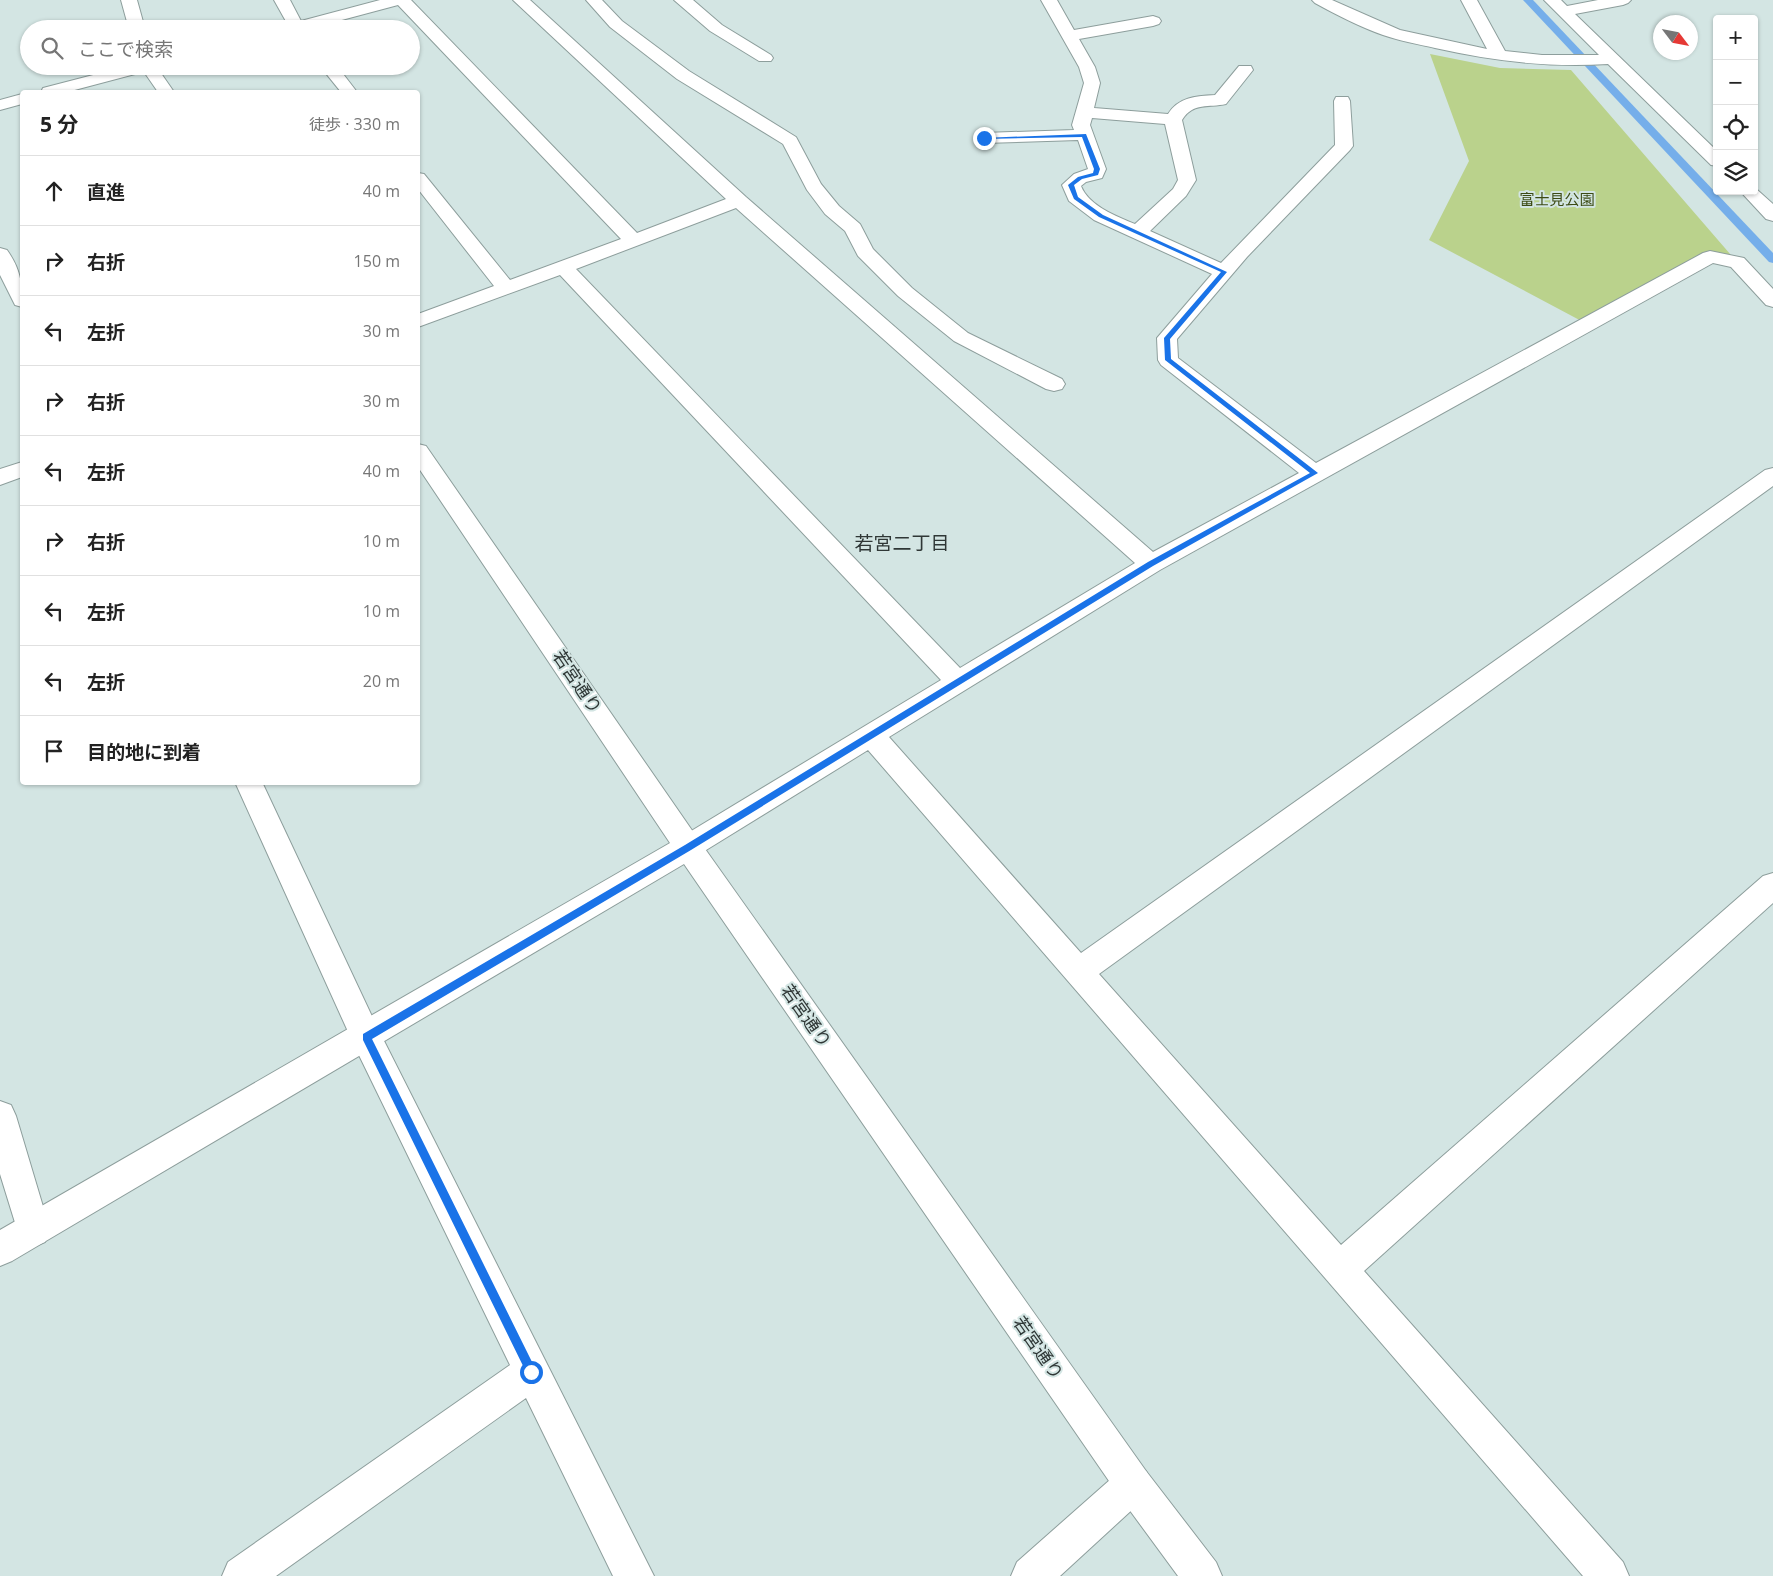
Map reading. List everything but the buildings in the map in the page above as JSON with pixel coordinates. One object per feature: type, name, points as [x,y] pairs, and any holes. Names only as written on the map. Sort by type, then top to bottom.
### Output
[{"type":"street","points":[[129,0],[135,20]]},
{"type":"street","points":[[282,0],[291,20]]},
{"type":"street","points":[[324,20],[398,0]]},
{"type":"street","points":[[402,0],[634,241]]},
{"type":"street","points":[[521,0],[739,201],[1151,564]]},
{"type":"street","points":[[594,0],[616,24],[683,75],[790,141],[813,186],[832,210],[853,228],[865,252],[905,292],[961,336],[1054,384]]},
{"type":"street","points":[[682,0],[716,28],[764,58]]},
{"type":"street","points":[[1049,0],[1088,67],[1092,83],[1081,125],[1097,169],[1096,174],[1080,178],[1071,185],[1076,197],[1101,216],[1224,272]]},
{"type":"street","points":[[1320,0],[1350,16],[1390,32],[1469,52],[1583,62],[1611,59]]},
{"type":"street","points":[[1469,0],[1499,56]]},
{"type":"street","points":[[1557,5],[1623,0]]},
{"type":"street","points":[[1557,5],[1713,157]]},
{"type":"street","points":[[1069,36],[1153,21]]},
{"type":"street","points":[[1137,233],[1180,192],[1187,180],[1173,120],[1179,109],[1190,102],[1220,100],[1245,70]]},
{"type":"street","points":[[57,90],[114,75]]},
{"type":"street","points":[[154,75],[165,90]]},
{"type":"street","points":[[335,75],[347,90]]},
{"type":"street","points":[[0,105],[20,100]]},
{"type":"street","points":[[1314,473],[1168,360],[1167,338],[1224,272],[1344,146],[1342,100]]},
{"type":"street","points":[[1084,112],[1173,120]]},
{"type":"street","points":[[984,138],[1084,135]]},
{"type":"street","points":[[420,180],[506,288]]},
{"type":"street","points":[[1753,195],[1773,215]]},
{"type":"street","points":[[420,321],[739,201]]},
{"type":"street","points":[[0,254],[20,297]]},
{"type":"street","points":[[0,1249],[366,1037],[688,847],[1151,564],[1710,257],[1737,262],[1773,301]]},
{"type":"street","points":[[563,267],[958,682]]},
{"type":"street","name":"若宮通り","points":[[420,454],[488,550],[688,847],[1133,1484],[1202,1576]]},
{"type":"street","points":[[0,478],[20,470]]},
{"type":"street","points":[[1079,972],[1773,475]]},
{"type":"street","points":[[871,735],[1609,1576]]},
{"type":"street","points":[[249,785],[366,1037],[634,1576]]},
{"type":"street","points":[[1340,1269],[1773,885]]},
{"type":"street","points":[[0,1116],[33,1230]]},
{"type":"street","points":[[242,1576],[531,1372]]},
{"type":"street","points":[[1031,1576],[1133,1484]]},
{"type":"green space","name":"富士見公園","points":[[1430,54],[1500,68],[1571,70],[1737,262],[1710,257],[1587,324],[1429,240],[1469,161]]},
{"type":"waterway","points":[[1528,0],[1773,260]]},
{"type":"district","name":"若宮二丁目","points":[[902,543]]},
{"type":"route","points":[[531,1372],[366,1037],[688,847],[1151,564],[1314,473],[1168,360],[1167,338],[1224,272],[1101,216],[1076,197],[1071,185],[1080,178],[1096,174],[1097,169],[1084,135],[984,138]]}]
